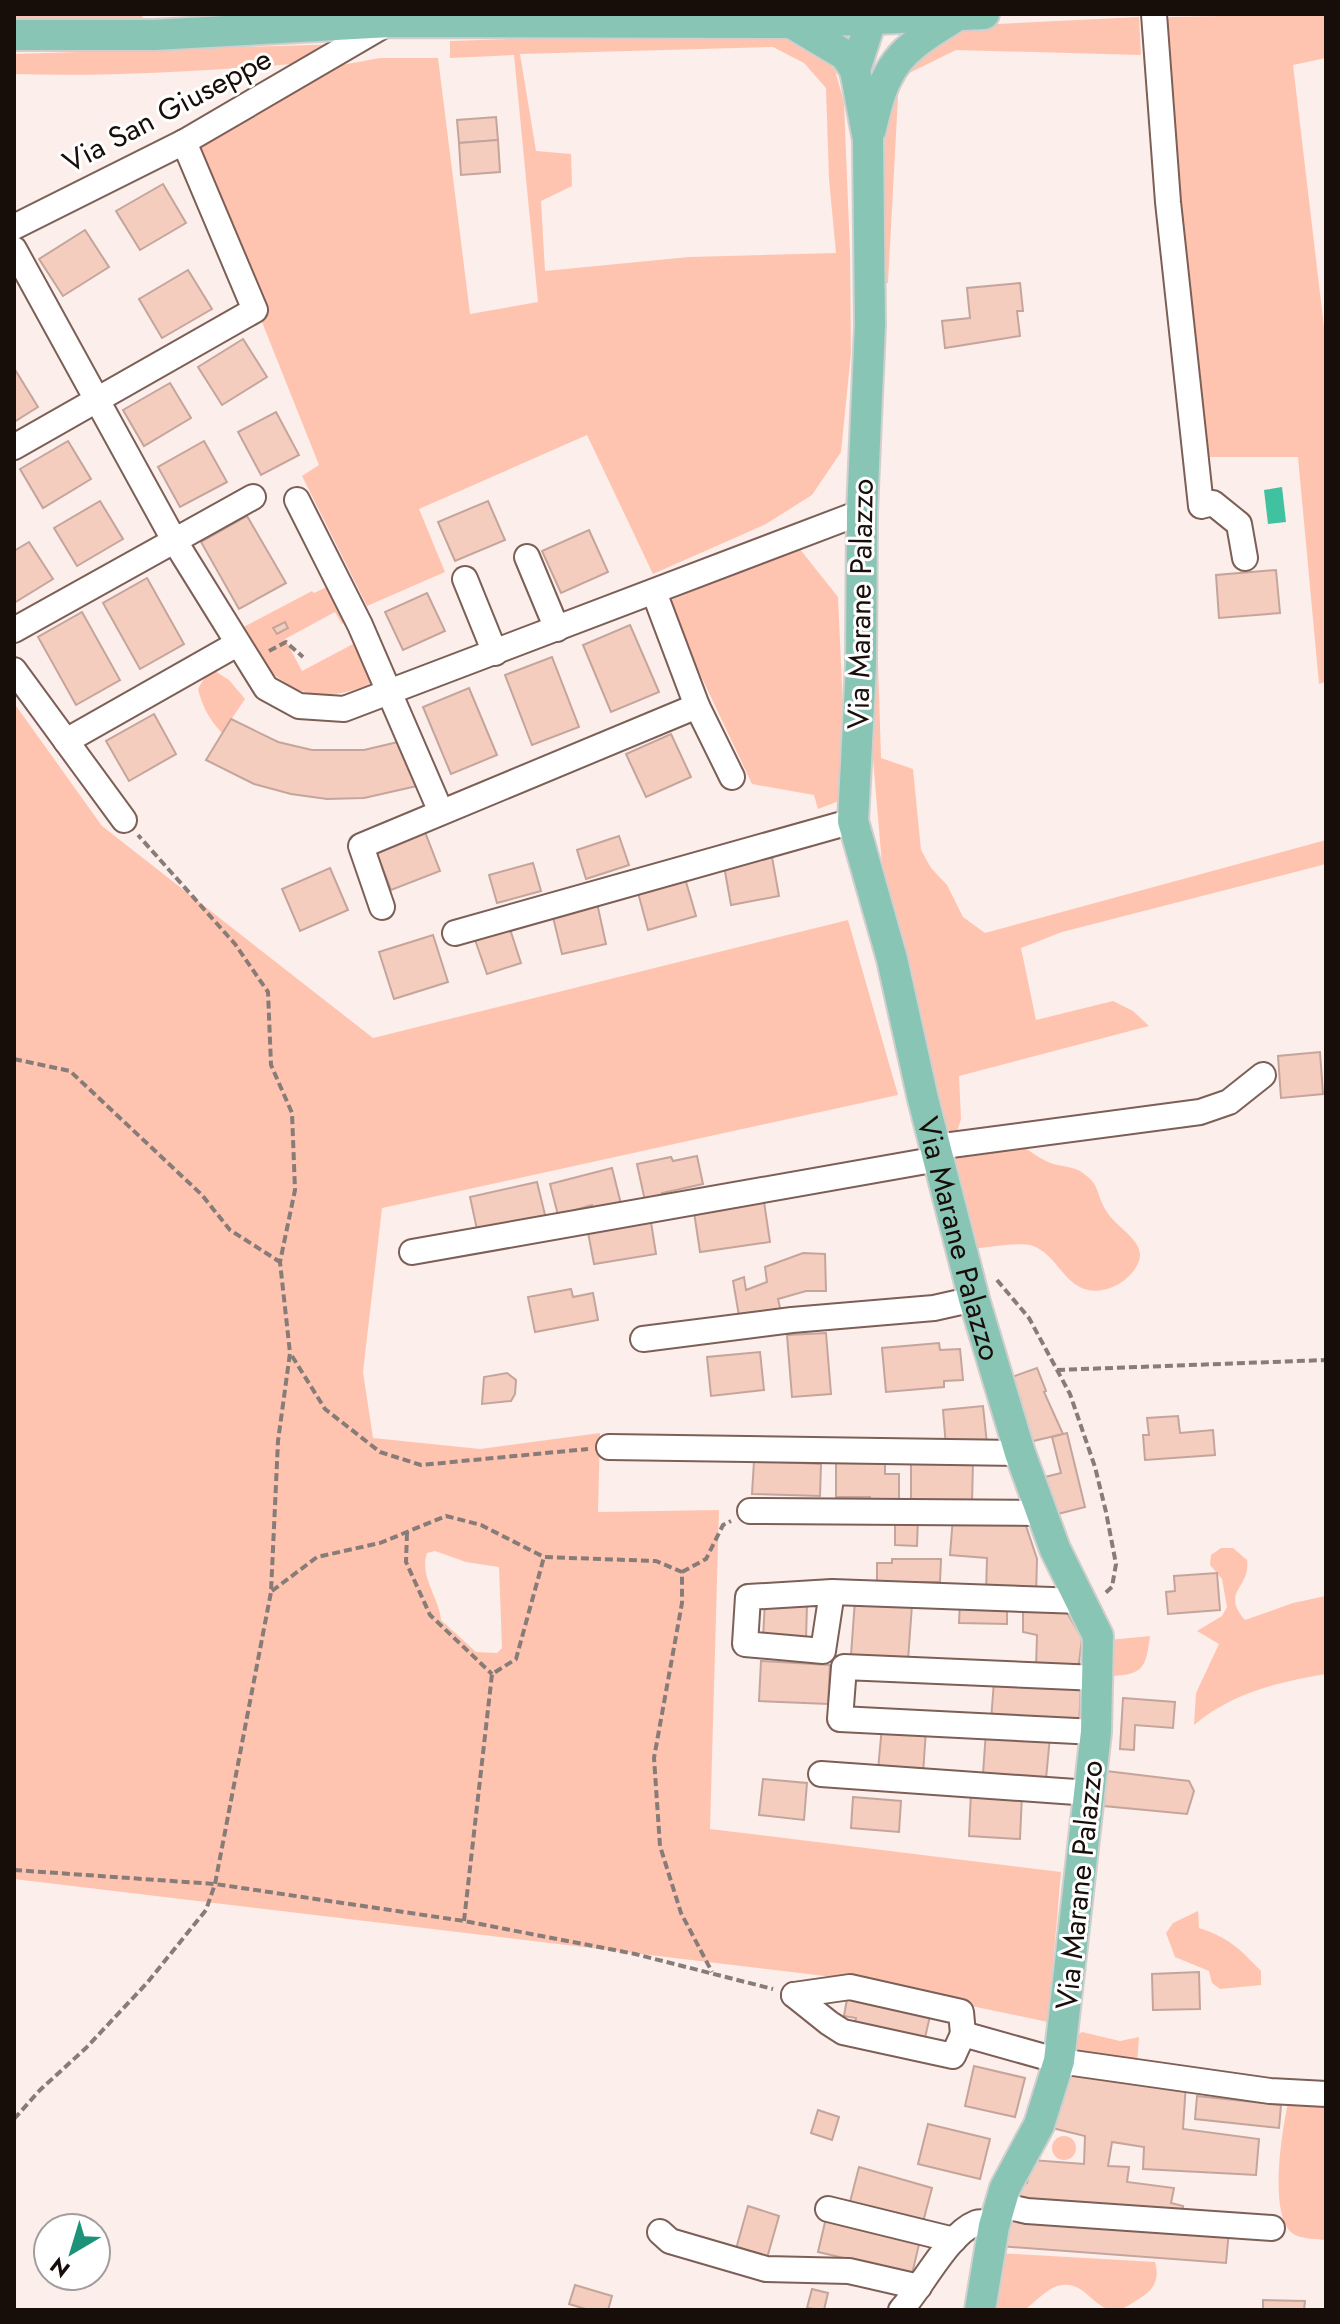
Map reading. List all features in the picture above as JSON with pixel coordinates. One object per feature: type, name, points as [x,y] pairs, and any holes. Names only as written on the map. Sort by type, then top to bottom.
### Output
[{"type":"main road","points":[[14,35],[154,35],[390,22],[791,23],[870,17],[971,15]]},
{"type":"main road","name":"Via Marane Palazzo","points":[[868,140],[889,70],[916,40],[971,15]]},
{"type":"main road","points":[[870,17],[883,44],[889,70]]},
{"type":"main road","name":"Via Marane Palazzo","points":[[870,17],[855,70],[868,140],[870,325],[862,512],[861,665],[853,821],[892,959],[971,1286],[1020,1453],[1055,1549],[1098,1636],[1096,1732],[1059,2061],[1039,2125],[1005,2188],[997,2215],[980,2310]]},
{"type":"main road","points":[[791,23],[837,49],[855,70]]},
{"type":"street","points":[[1154,14],[1168,202],[1201,506],[1213,503],[1239,524],[1245,558]]},
{"type":"street","name":"Via San Giuseppe","points":[[14,227],[184,142],[390,22]]},
{"type":"street","points":[[14,447],[255,310],[184,142]]},
{"type":"street","points":[[14,249],[174,540],[243,653],[266,688],[299,706],[344,709],[862,512]]},
{"type":"street","points":[[14,630],[253,497]]},
{"type":"street","points":[[297,500],[360,625],[441,812]]},
{"type":"street","points":[[527,557],[557,629]]},
{"type":"street","points":[[465,579],[495,653]]},
{"type":"street","points":[[654,592],[697,706],[732,777]]},
{"type":"street","points":[[66,741],[243,653]]},
{"type":"street","points":[[14,670],[124,820]]},
{"type":"street","points":[[382,907],[361,846],[697,706]]},
{"type":"street","points":[[455,933],[853,821]]},
{"type":"street","points":[[412,1252],[937,1153],[1200,1112],[1229,1102],[1263,1075]]},
{"type":"street","points":[[643,1339],[792,1320],[934,1308],[971,1286]]},
{"type":"street","points":[[609,1447],[1020,1453]]},
{"type":"street","points":[[750,1511],[1042,1513]]},
{"type":"street","points":[[832,1592],[1081,1601]]},
{"type":"street","points":[[1096,1732],[840,1719],[844,1667],[1098,1678]]},
{"type":"street","points":[[821,1774],[1090,1793]]},
{"type":"street","points":[[850,1987],[961,2012],[963,2034],[953,2056],[898,2045],[843,2032],[794,1995],[850,1987]]},
{"type":"street","points":[[963,2034],[1059,2061],[1270,2091],[1326,2094]]},
{"type":"street","points":[[828,2209],[954,2240]]},
{"type":"street","points":[[901,2310],[954,2240],[979,2222],[997,2215],[1027,2211],[1272,2228]]},
{"type":"street","points":[[660,2232],[670,2241],[766,2269],[849,2271],[919,2287]]},
{"type":"path","points":[[243,653],[286,642],[303,657]]},
{"type":"path","points":[[14,2119],[147,1983],[206,1910],[215,1884],[271,1592],[278,1441],[290,1353],[280,1262],[295,1190],[292,1113],[271,1065],[268,992],[235,944],[124,820]]},
{"type":"path","points":[[14,1059],[70,1071],[202,1195],[230,1230],[280,1262]]},
{"type":"path","points":[[971,1286],[996,1280],[1029,1318],[1070,1394],[1095,1467],[1116,1564],[1112,1587],[1098,1599],[1081,1601]]},
{"type":"path","points":[[290,1353],[325,1409],[380,1452],[421,1465],[609,1447]]},
{"type":"path","points":[[1057,1370],[1326,1360]]},
{"type":"path","points":[[682,1572],[706,1559],[723,1525],[750,1511]]},
{"type":"path","points":[[271,1592],[317,1557],[380,1543],[446,1516],[481,1525],[544,1557],[656,1561],[682,1572]]},
{"type":"path","points":[[407,1532],[406,1562],[430,1615],[492,1674]]},
{"type":"path","points":[[492,1674],[516,1659],[544,1557]]},
{"type":"path","points":[[682,1572],[682,1603],[654,1758],[660,1846],[681,1913],[712,1972]]},
{"type":"path","points":[[464,1921],[492,1674]]},
{"type":"path","points":[[14,1870],[215,1884],[464,1921],[712,1972],[794,1995]]},
{"type":"shaded area","points":[[14,14],[142,14],[143,23],[14,29]]},
{"type":"shaded area","points":[[1326,14],[1326,58],[1293,65],[1326,344],[1326,682],[1319,684],[1298,457],[1204,457],[1165,21],[1170,17]]},
{"type":"shaded area","points":[[1139,17],[1141,55],[956,50],[899,78],[888,283],[874,284],[876,129],[890,80],[955,26]]},
{"type":"shaded area","points":[[775,30],[833,63],[844,102],[851,353],[841,452],[812,495],[766,524],[653,574],[587,435],[419,509],[445,572],[367,606],[302,476],[319,465],[191,144],[325,68],[380,58],[438,58],[470,314],[538,302],[514,55],[450,58],[450,41]],"holes":[[[773,47],[804,63],[826,88],[829,179],[836,253],[689,257],[545,271],[541,201],[572,186],[571,154],[536,151],[520,54]]]},
{"type":"shaded area","points":[[342,44],[273,79],[292,64],[153,73],[14,74],[14,54]]},
{"type":"shaded area","points":[[1282,487],[1286,522],[1268,524],[1264,490]]},
{"type":"shaded area","points":[[874,537],[881,758],[913,769],[921,850],[931,868],[947,885],[963,917],[985,933],[1326,840],[1326,864],[1062,932],[1021,948],[1036,1020],[1113,1001],[1133,1011],[1149,1026],[959,1076],[961,1119],[954,1140],[939,1141],[884,888],[873,759],[867,605]]},
{"type":"shaded area","points":[[799,548],[838,597],[847,798],[818,809],[814,795],[752,784],[666,602]]},
{"type":"shaded area","points":[[329,586],[346,621],[342,624],[335,612],[285,639],[302,671],[353,644],[372,683],[329,695],[294,688],[279,678],[251,649],[238,630],[312,591],[314,593]]},
{"type":"shaded area","points":[[215,671],[229,680],[245,699],[222,733],[207,713],[198,689],[207,673]]},
{"type":"shaded area","points":[[14,703],[102,826],[373,1038],[848,920],[898,1095],[382,1208],[363,1372],[373,1438],[480,1449],[600,1433],[598,1512],[719,1510],[710,1829],[1061,1872],[1048,2022],[833,1977],[14,1879]],"holes":[[[435,1551],[466,1562],[499,1567],[502,1648],[497,1653],[476,1652],[441,1620],[427,1579],[427,1553]]]},
{"type":"shaded area","points":[[1022,1146],[1048,1162],[1078,1170],[1094,1183],[1111,1218],[1139,1248],[1136,1267],[1127,1278],[1109,1288],[1088,1290],[1079,1287],[1046,1254],[1030,1245],[969,1249],[946,1159]]},
{"type":"shaded area","points":[[1221,1548],[1233,1548],[1247,1560],[1245,1577],[1235,1602],[1245,1620],[1293,1603],[1326,1596],[1326,1674],[1256,1690],[1224,1705],[1194,1725],[1196,1693],[1219,1644],[1197,1631],[1222,1616],[1227,1607],[1222,1579],[1210,1565],[1211,1555]]},
{"type":"shaded area","points":[[1150,1636],[1147,1656],[1141,1668],[1130,1674],[1110,1676],[1108,1640]]},
{"type":"shaded area","points":[[1198,1911],[1199,1928],[1226,1940],[1247,1956],[1261,1971],[1261,1985],[1220,1989],[1212,1983],[1209,1971],[1175,1957],[1166,1933],[1173,1923]]},
{"type":"shaded area","points":[[1082,2032],[1120,2041],[1139,2037],[1137,2063],[1074,2055],[1077,2035]]},
{"type":"shaded area","points":[[1289,2098],[1326,2100],[1326,2240],[1295,2235],[1286,2226],[1281,2211],[1279,2171]]},
{"type":"shaded area","points":[[1064,2136],[1075,2143],[1076,2148],[1069,2159],[1064,2160],[1053,2153],[1052,2148],[1059,2137]]},
{"type":"shaded area","points":[[998,2253],[1155,2262],[1157,2276],[1145,2294],[1117,2310],[1098,2304],[1076,2287],[1062,2285],[1052,2288],[1025,2310],[990,2310]]},
{"type":"building","points":[[496,117],[498,140],[459,143],[457,120]]},
{"type":"building","points":[[498,140],[500,172],[461,175],[459,143]]},
{"type":"building","points":[[163,184],[186,223],[140,250],[116,211]]},
{"type":"building","points":[[85,230],[109,267],[63,296],[39,259]]},
{"type":"building","points":[[188,270],[212,309],[162,338],[139,299]]},
{"type":"building","points":[[1020,283],[1023,311],[1017,311],[1020,336],[945,348],[942,321],[970,318],[967,288]]},
{"type":"building","points":[[243,339],[267,377],[222,405],[198,367]]},
{"type":"building","points":[[14,368],[38,407],[14,422]]},
{"type":"building","points":[[170,383],[191,418],[144,446],[123,410]]},
{"type":"building","points":[[276,412],[299,455],[261,475],[238,432]]},
{"type":"building","points":[[68,441],[91,479],[43,508],[20,469]]},
{"type":"building","points":[[204,441],[227,482],[180,507],[158,467]]},
{"type":"building","points":[[100,501],[123,539],[77,566],[54,528]]},
{"type":"building","points":[[488,501],[505,540],[455,561],[438,522]]},
{"type":"building","points":[[247,516],[286,583],[239,609],[201,542]]},
{"type":"building","points":[[589,530],[608,572],[561,593],[542,551]]},
{"type":"building","points":[[29,542],[53,579],[14,603],[14,551]]},
{"type":"building","points":[[1276,570],[1280,613],[1219,618],[1216,575]]},
{"type":"building","points":[[147,578],[184,644],[140,669],[103,603]]},
{"type":"building","points":[[427,593],[445,631],[403,650],[385,612]]},
{"type":"building","points":[[82,612],[120,680],[76,705],[38,637]]},
{"type":"building","points":[[285,622],[288,628],[277,634],[273,628]]},
{"type":"building","points":[[630,625],[659,692],[611,712],[583,645]]},
{"type":"building","points":[[552,657],[579,727],[532,745],[505,675]]},
{"type":"building","points":[[469,688],[497,755],[451,774],[423,707]]},
{"type":"building","points":[[154,714],[176,754],[129,781],[106,741]]},
{"type":"building","points":[[231,719],[278,742],[312,750],[364,750],[398,742],[417,786],[364,798],[327,799],[254,784],[206,760]]},
{"type":"building","points":[[671,734],[691,777],[646,797],[626,754]]},
{"type":"building","points":[[425,832],[440,871],[391,890],[376,851]]},
{"type":"building","points":[[619,836],[629,865],[586,879],[577,850]]},
{"type":"building","points":[[772,857],[779,896],[731,905],[724,866]]},
{"type":"building","points":[[533,863],[541,891],[497,903],[489,875]]},
{"type":"building","points":[[330,868],[348,910],[300,931],[282,889]]},
{"type":"building","points":[[684,875],[696,916],[648,930],[637,889]]},
{"type":"building","points":[[597,903],[606,944],[562,954],[552,913]]},
{"type":"building","points":[[509,926],[521,963],[487,974],[474,937]]},
{"type":"building","points":[[433,935],[448,982],[394,999],[379,952]]},
{"type":"building","points":[[1320,1052],[1323,1094],[1281,1098],[1278,1056]]},
{"type":"building","points":[[697,1156],[703,1184],[662,1193],[662,1197],[645,1201],[637,1164],[671,1157],[673,1161]]},
{"type":"building","points":[[612,1168],[621,1204],[594,1211],[592,1205],[558,1215],[550,1184]]},
{"type":"building","points":[[537,1182],[546,1219],[478,1234],[470,1197]]},
{"type":"building","points":[[764,1202],[770,1242],[700,1252],[694,1212]]},
{"type":"building","points":[[650,1216],[656,1254],[594,1264],[587,1227]]},
{"type":"building","points":[[803,1253],[825,1254],[826,1291],[806,1291],[778,1299],[781,1312],[754,1312],[739,1316],[733,1281],[744,1277],[746,1290],[767,1282],[765,1267]]},
{"type":"building","points":[[571,1289],[573,1297],[593,1293],[598,1320],[535,1332],[528,1297]]},
{"type":"building","points":[[826,1333],[831,1394],[792,1397],[787,1335]]},
{"type":"building","points":[[939,1343],[940,1350],[960,1349],[963,1380],[944,1381],[944,1387],[886,1392],[882,1348]]},
{"type":"building","points":[[760,1352],[764,1390],[711,1396],[707,1357]]},
{"type":"building","points":[[1037,1368],[1063,1434],[1029,1442],[1015,1405],[1021,1400],[1012,1377]]},
{"type":"building","points":[[507,1373],[516,1380],[511,1401],[482,1404],[484,1377]]},
{"type":"building","points":[[983,1406],[987,1444],[946,1447],[943,1410]]},
{"type":"building","points":[[1178,1416],[1180,1433],[1213,1430],[1215,1455],[1145,1460],[1143,1435],[1149,1435],[1147,1418]]},
{"type":"building","points":[[1067,1433],[1085,1507],[1050,1516],[1041,1478],[1061,1473],[1052,1437]]},
{"type":"building","points":[[836,1459],[885,1459],[885,1474],[899,1474],[899,1502],[870,1502],[870,1497],[836,1497]]},
{"type":"building","points":[[911,1459],[973,1460],[972,1503],[911,1502]]},
{"type":"building","points":[[754,1461],[821,1464],[820,1496],[752,1494]]},
{"type":"building","points":[[895,1517],[918,1517],[917,1546],[895,1545]]},
{"type":"building","points":[[953,1517],[1023,1517],[1037,1559],[1036,1596],[986,1593],[987,1558],[950,1555]]},
{"type":"building","points":[[892,1559],[941,1559],[940,1582],[877,1582],[877,1563],[892,1563]]},
{"type":"building","points":[[1217,1573],[1220,1610],[1168,1614],[1166,1592],[1175,1591],[1174,1576]]},
{"type":"building","points":[[855,1600],[912,1605],[908,1660],[851,1655]]},
{"type":"building","points":[[765,1602],[807,1604],[806,1640],[763,1638]]},
{"type":"building","points":[[960,1602],[1007,1603],[1007,1624],[959,1623]]},
{"type":"building","points":[[1023,1610],[1066,1611],[1082,1638],[1078,1671],[1036,1668],[1037,1635],[1023,1632]]},
{"type":"building","points":[[761,1661],[830,1665],[828,1704],[759,1701]]},
{"type":"building","points":[[994,1681],[1081,1683],[1079,1726],[991,1721]]},
{"type":"building","points":[[1123,1698],[1175,1702],[1173,1728],[1135,1725],[1134,1750],[1120,1749]]},
{"type":"building","points":[[882,1726],[926,1730],[923,1774],[878,1770]]},
{"type":"building","points":[[986,1731],[1050,1736],[1046,1779],[983,1774]]},
{"type":"building","points":[[1106,1771],[1189,1781],[1194,1791],[1187,1814],[1104,1806]]},
{"type":"building","points":[[763,1779],[807,1783],[804,1820],[759,1815]]},
{"type":"building","points":[[971,1791],[1022,1794],[1020,1839],[969,1836]]},
{"type":"building","points":[[853,1797],[901,1801],[899,1832],[851,1828]]},
{"type":"building","points":[[1199,1972],[1200,2009],[1153,2010],[1152,1974]]},
{"type":"building","points":[[848,1993],[931,2012],[923,2046],[853,2029],[856,2018],[844,2016]]},
{"type":"building","points":[[974,2066],[1025,2078],[1015,2117],[965,2106]]},
{"type":"building","points":[[1072,2067],[1186,2083],[1183,2129],[1259,2139],[1256,2175],[1143,2169],[1144,2147],[1112,2142],[1108,2166],[1129,2167],[1127,2182],[1174,2188],[1171,2203],[1183,2206],[1182,2217],[1009,2201],[1021,2182],[1027,2183],[1032,2160],[1084,2164],[1085,2136],[1048,2127]]},
{"type":"building","points":[[1197,2096],[1281,2105],[1279,2128],[1195,2119]]},
{"type":"building","points":[[818,2110],[839,2117],[832,2140],[811,2133]]},
{"type":"building","points":[[928,2124],[990,2139],[980,2179],[918,2164]]},
{"type":"building","points":[[859,2167],[932,2188],[923,2222],[850,2202]]},
{"type":"building","points":[[748,2206],[779,2216],[767,2258],[736,2249]]},
{"type":"building","points":[[1002,2212],[1229,2230],[1226,2263],[999,2246]]},
{"type":"building","points":[[826,2218],[920,2240],[912,2274],[818,2252]]},
{"type":"building","points":[[575,2285],[612,2296],[608,2310],[589,2310],[569,2304]]},
{"type":"building","points":[[812,2289],[828,2293],[824,2310],[807,2308]]},
{"type":"building","points":[[1263,2300],[1305,2301],[1304,2310],[1263,2310]]}]
